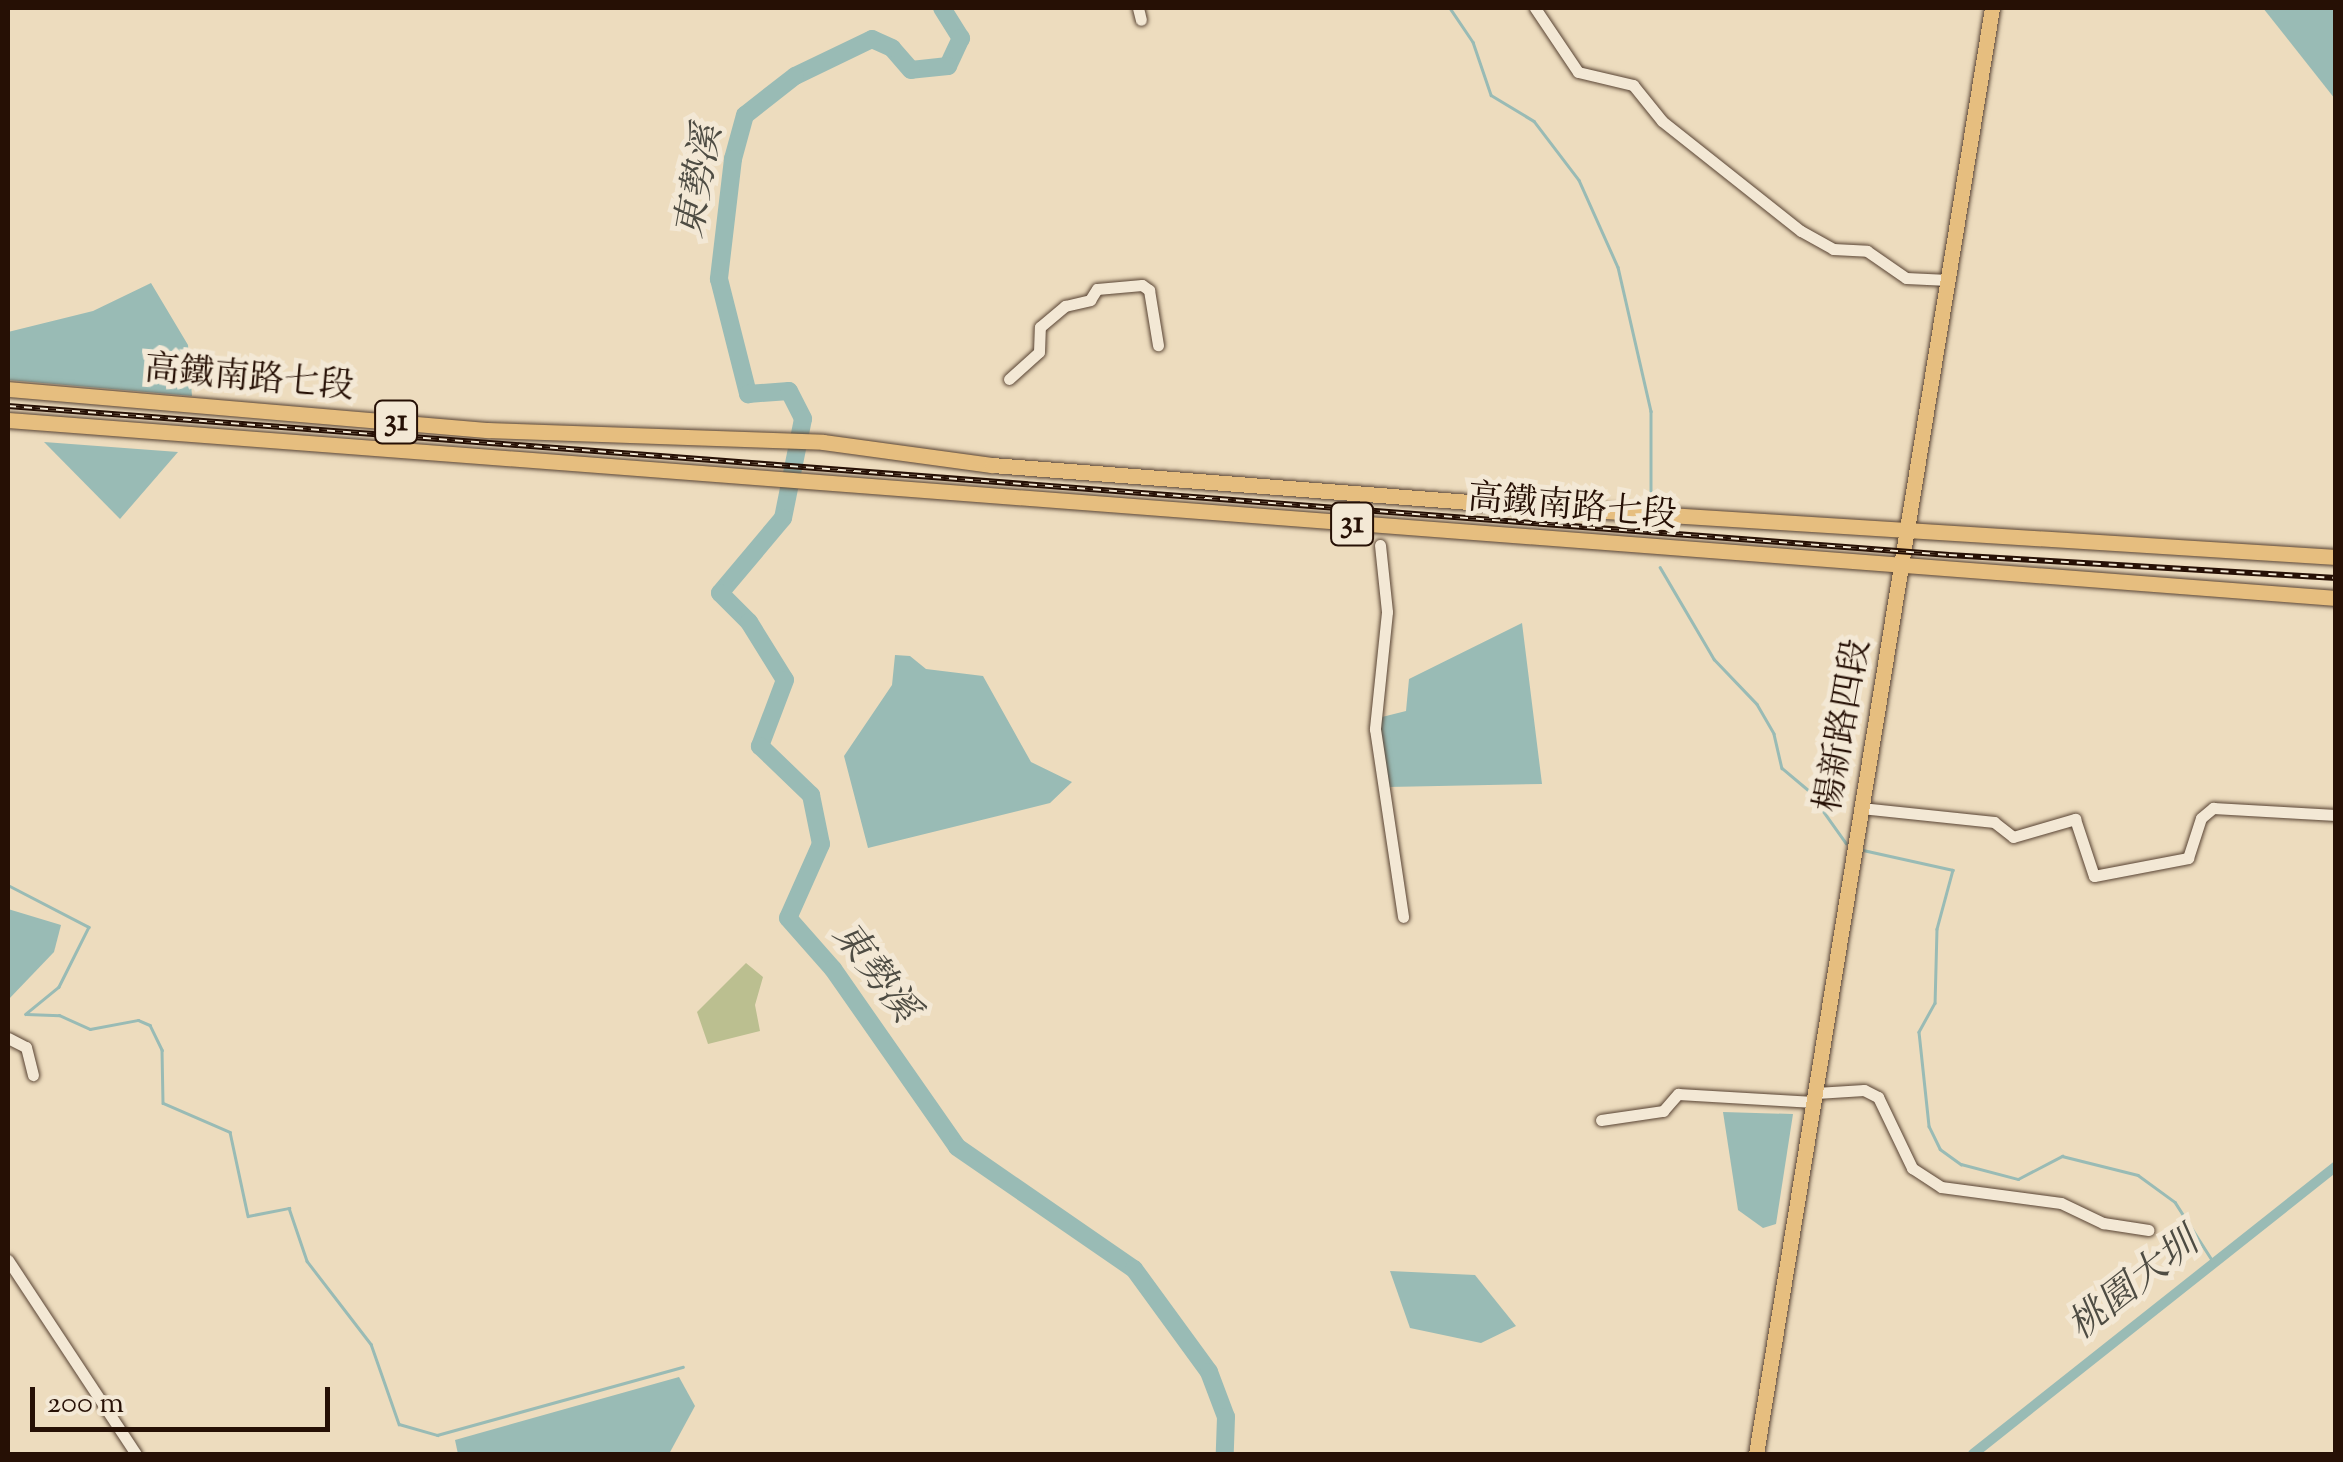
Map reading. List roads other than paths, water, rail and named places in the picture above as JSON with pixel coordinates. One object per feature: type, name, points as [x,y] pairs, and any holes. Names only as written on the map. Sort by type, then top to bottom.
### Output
[{"type":"main road","name":"楊新路四段","points":[[1756,1454],[1992,8]]},
{"type":"main road","name":"高鐵南路七段","points":[[8,390],[507,431],[818,442],[1495,504],[2336,557]]},
{"type":"main road","name":"高鐵南路七段","points":[[8,420],[803,484],[874,496],[2336,598]]},
{"type":"street","points":[[1535,8],[1578,72],[1633,85],[1662,121],[1801,230],[1834,249],[1867,251],[1906,278],[1948,280]]},
{"type":"street","points":[[1009,379],[1039,352],[1040,326],[1097,290],[1142,285],[1149,290],[1158,345]]},
{"type":"street","points":[[1380,545],[1387,612],[1375,729],[1404,917]]},
{"type":"street","points":[[1861,808],[1994,822],[2013,837],[2075,819],[2094,876],[2188,858],[2202,818],[2214,808],[2336,815]]},
{"type":"street","points":[[8,1038],[26,1047],[33,1075]]},
{"type":"street","points":[[1602,1120],[1664,1111],[1678,1094],[1815,1097],[1864,1090],[1878,1096],[1912,1168],[1941,1187],[2060,1203],[2103,1222],[2148,1230]]},
{"type":"street","points":[[8,1260],[136,1454]]},
{"type":"water","points":[[2263,8],[2335,8],[2335,99]]},
{"type":"water","points":[[151,283],[188,345],[192,396],[8,380],[8,332],[93,311]]},
{"type":"water","points":[[44,442],[178,452],[120,519]]},
{"type":"water","points":[[1522,623],[1542,784],[1388,787],[1378,718],[1406,711],[1409,679]]},
{"type":"water","points":[[895,655],[910,656],[926,669],[983,676],[1031,762],[1072,782],[1050,803],[868,848],[844,756],[892,685]]},
{"type":"water","points":[[8,909],[61,925],[54,952],[8,1000]]},
{"type":"water","points":[[1723,1112],[1793,1114],[1776,1224],[1763,1228],[1738,1210]]},
{"type":"water","points":[[1390,1271],[1475,1275],[1516,1326],[1481,1343],[1410,1328]]},
{"type":"water","points":[[679,1377],[695,1406],[669,1454],[458,1454],[455,1440]]},
{"type":"waterway","name":"東勢溪","points":[[942,8],[961,38],[948,66],[911,70],[892,48],[872,39],[795,76],[745,115],[733,159],[719,279],[748,394],[789,391],[803,419],[783,518],[720,593],[749,622],[785,680],[760,746],[811,795],[821,844],[788,918],[833,969],[957,1147],[1134,1269],[1209,1372],[1226,1417],[1225,1454]]},
{"type":"waterway","points":[[1450,8],[1473,42],[1491,95],[1534,121],[1579,180],[1618,267],[1651,411],[1651,499]]},
{"type":"waterway","points":[[1660,567],[1714,659],[1757,704],[1774,734],[1782,768],[1809,791],[1846,843]]},
{"type":"waterway","points":[[1863,850],[1953,870],[1937,929],[1935,1003],[1919,1032],[1929,1126],[1940,1149],[1961,1164],[2018,1179],[2062,1156],[2138,1175],[2175,1202],[2214,1263]]},
{"type":"waterway","points":[[8,885],[89,927],[59,987],[26,1014],[59,1015],[90,1029],[138,1020],[150,1025],[162,1050],[163,1103],[230,1132],[248,1216],[289,1208],[307,1261],[371,1344],[399,1424],[437,1435],[683,1367]]},
{"type":"waterway","name":"桃園大圳","points":[[1973,1454],[2336,1166]]},
{"type":"railway","points":[[8,406],[1949,555],[2336,578]]}]
